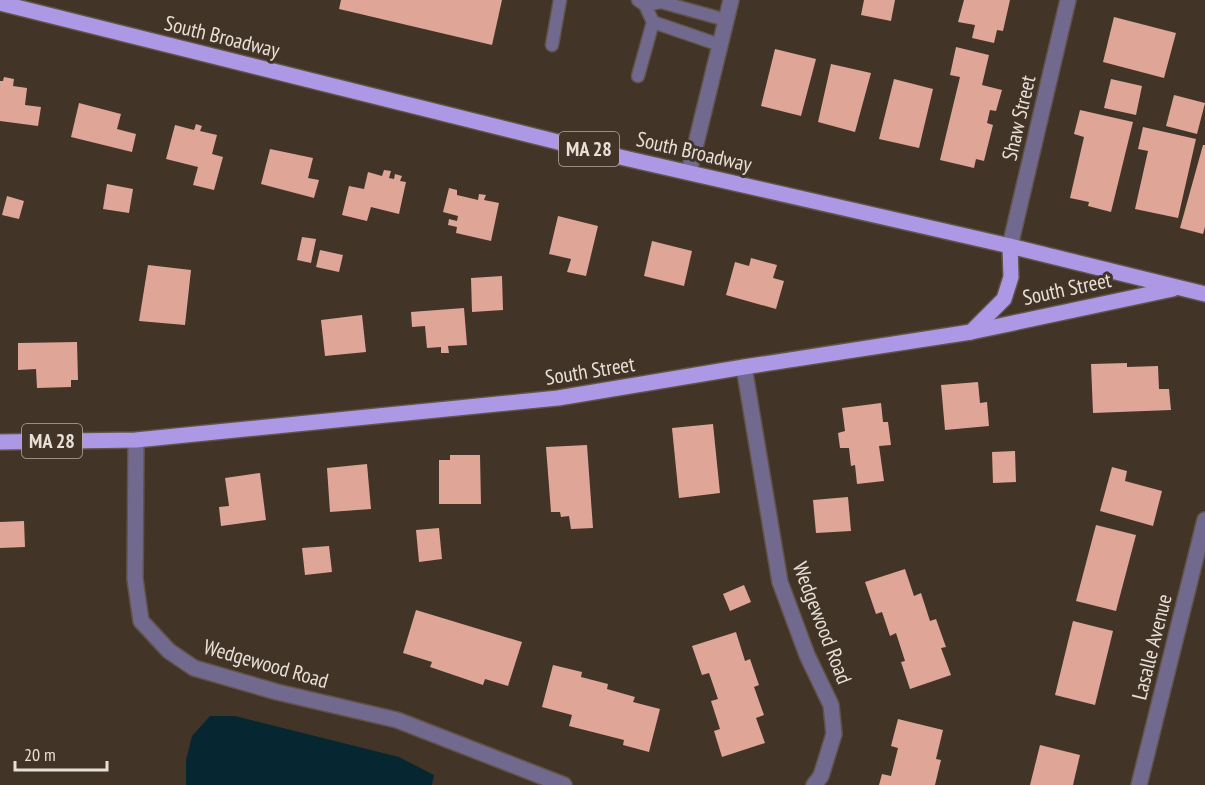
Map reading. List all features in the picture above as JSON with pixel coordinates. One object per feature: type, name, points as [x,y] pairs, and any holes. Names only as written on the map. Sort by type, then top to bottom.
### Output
[{"type":"main road","name":"South Broadway","points":[[5,3],[587,149],[1010,246],[1205,294]]},
{"type":"main road","points":[[971,332],[1004,299],[1011,277],[1010,246]]},
{"type":"main road","name":"South Street","points":[[0,442],[136,440],[558,398],[971,332],[1179,287]]},
{"type":"street","points":[[689,172],[731,0]]},
{"type":"street","name":"Shaw Street","points":[[1010,246],[1068,0]]},
{"type":"street","name":"Wedgewood Road","points":[[744,367],[780,582],[807,655],[831,705],[834,734],[821,776],[814,785]]},
{"type":"street","name":"Wedgewood Road","points":[[136,440],[135,579],[141,621],[169,651],[194,668],[277,692],[397,720],[564,785]]},
{"type":"street","name":"Lasalle Avenue","points":[[1139,785],[1205,520]]},
{"type":"lane","points":[[552,45],[560,0]]},
{"type":"lane","points":[[720,45],[653,22],[641,3],[662,2],[726,20]]},
{"type":"lane","points":[[638,76],[653,22]]},
{"type":"water","points":[[210,716],[235,716],[399,757],[434,775],[432,785],[186,785],[186,760],[192,736]]},
{"type":"building","points":[[341,0],[502,0],[492,45],[339,9]]},
{"type":"building","points":[[864,0],[895,0],[891,21],[861,15]]},
{"type":"building","points":[[964,0],[1010,0],[1003,31],[997,30],[994,43],[972,38],[975,25],[958,22]]},
{"type":"building","points":[[1114,17],[1176,33],[1164,78],[1103,62]]},
{"type":"building","points":[[956,47],[989,55],[982,85],[1002,90],[996,111],[990,110],[987,123],[993,125],[984,161],[976,159],[974,168],[940,160],[960,77],[950,75]]},
{"type":"building","points":[[775,49],[816,59],[801,116],[761,106]]},
{"type":"building","points":[[831,64],[871,73],[855,132],[818,122]]},
{"type":"building","points":[[4,77],[14,79],[13,86],[27,88],[25,105],[41,107],[38,126],[0,121],[0,81],[3,81]]},
{"type":"building","points":[[894,79],[933,89],[919,148],[879,139]]},
{"type":"building","points":[[1111,79],[1142,86],[1136,115],[1104,108]]},
{"type":"building","points":[[1174,95],[1205,103],[1197,134],[1166,126]]},
{"type":"building","points":[[79,103],[121,114],[117,129],[136,134],[132,152],[71,137]]},
{"type":"building","points":[[1080,110],[1133,122],[1111,212],[1088,206],[1089,202],[1070,198],[1084,137],[1074,134]]},
{"type":"building","points":[[196,124],[202,126],[200,131],[217,135],[212,154],[223,157],[214,190],[193,185],[198,167],[166,159],[175,125],[194,130]]},
{"type":"building","points":[[1143,127],[1196,139],[1178,218],[1135,209],[1148,151],[1138,149]]},
{"type":"building","points":[[1203,145],[1205,145],[1205,227],[1203,234],[1180,228]]},
{"type":"building","points":[[270,149],[313,158],[308,178],[319,180],[314,198],[261,184]]},
{"type":"building","points":[[384,170],[391,171],[389,178],[394,179],[395,174],[402,176],[400,181],[406,182],[399,214],[371,207],[367,221],[342,215],[349,186],[364,189],[368,172],[382,176]]},
{"type":"building","points":[[107,184],[133,189],[129,213],[103,209]]},
{"type":"building","points":[[449,188],[457,190],[457,195],[478,200],[479,194],[486,195],[484,200],[499,203],[491,241],[456,233],[457,227],[448,225],[449,219],[457,221],[458,216],[443,212]]},
{"type":"building","points":[[7,196],[24,201],[19,219],[2,215]]},
{"type":"building","points":[[558,216],[598,226],[586,276],[567,272],[571,259],[549,254]]},
{"type":"building","points":[[302,237],[316,239],[311,263],[297,260]]},
{"type":"building","points":[[652,241],[692,251],[684,286],[644,276]]},
{"type":"building","points":[[320,250],[343,255],[339,272],[316,267]]},
{"type":"building","points":[[751,258],[777,265],[773,278],[784,281],[776,309],[726,295],[735,262],[749,266]]},
{"type":"building","points":[[148,265],[191,270],[185,325],[139,321]]},
{"type":"building","points":[[502,276],[503,310],[472,312],[471,278]]},
{"type":"building","points":[[464,308],[467,345],[448,346],[449,353],[441,353],[441,347],[427,348],[425,326],[412,327],[411,312]]},
{"type":"building","points":[[362,315],[366,352],[325,356],[321,320]]},
{"type":"building","points":[[77,342],[78,380],[71,380],[71,387],[37,388],[36,369],[18,370],[18,343]]},
{"type":"building","points":[[1127,363],[1127,367],[1158,366],[1159,389],[1169,389],[1171,410],[1093,413],[1091,364]]},
{"type":"building","points":[[978,382],[980,403],[987,402],[989,426],[945,430],[941,385]]},
{"type":"building","points":[[881,403],[883,422],[888,422],[891,445],[879,446],[884,481],[857,484],[855,465],[851,466],[849,448],[840,448],[838,433],[845,431],[842,408]]},
{"type":"building","points":[[713,424],[720,493],[679,498],[672,428]]},
{"type":"building","points":[[587,445],[593,528],[571,529],[569,516],[561,517],[560,512],[551,512],[546,447]]},
{"type":"building","points":[[1015,451],[1016,482],[993,483],[992,452]]},
{"type":"building","points":[[450,455],[480,455],[481,504],[439,504],[439,460],[450,460]]},
{"type":"building","points":[[367,464],[371,509],[330,512],[327,468]]},
{"type":"building","points":[[1112,467],[1127,471],[1125,481],[1162,491],[1153,526],[1100,511]]},
{"type":"building","points":[[260,473],[266,520],[221,526],[219,507],[229,506],[225,478]]},
{"type":"building","points":[[848,497],[851,531],[816,533],[813,500]]},
{"type":"building","points":[[24,521],[25,547],[0,548],[0,522]]},
{"type":"building","points":[[1096,525],[1136,535],[1116,611],[1076,601]]},
{"type":"building","points":[[439,528],[442,559],[419,562],[416,530]]},
{"type":"building","points":[[329,546],[332,572],[305,575],[302,548]]},
{"type":"building","points":[[905,569],[914,596],[921,593],[930,621],[936,619],[946,647],[941,648],[951,675],[910,689],[901,662],[905,661],[896,633],[890,636],[882,612],[876,614],[865,582]]},
{"type":"building","points":[[744,585],[751,602],[730,611],[723,594]]},
{"type":"building","points":[[416,610],[522,642],[508,686],[485,679],[483,685],[430,667],[432,662],[403,653]]},
{"type":"building","points":[[1073,621],[1113,631],[1095,705],[1055,695]]},
{"type":"building","points":[[736,632],[745,661],[750,659],[759,685],[754,687],[764,715],[756,718],[765,743],[722,757],[714,731],[720,729],[711,701],[718,699],[709,673],[702,675],[692,646]]},
{"type":"building","points":[[553,665],[582,672],[581,677],[608,684],[607,689],[635,697],[633,702],[660,709],[649,752],[623,745],[624,740],[569,726],[572,715],[542,707]]},
{"type":"building","points":[[898,719],[943,730],[936,759],[941,760],[935,785],[879,785],[882,774],[891,776],[898,748],[891,746]]},
{"type":"building","points":[[1040,745],[1080,755],[1073,785],[1030,785]]}]
